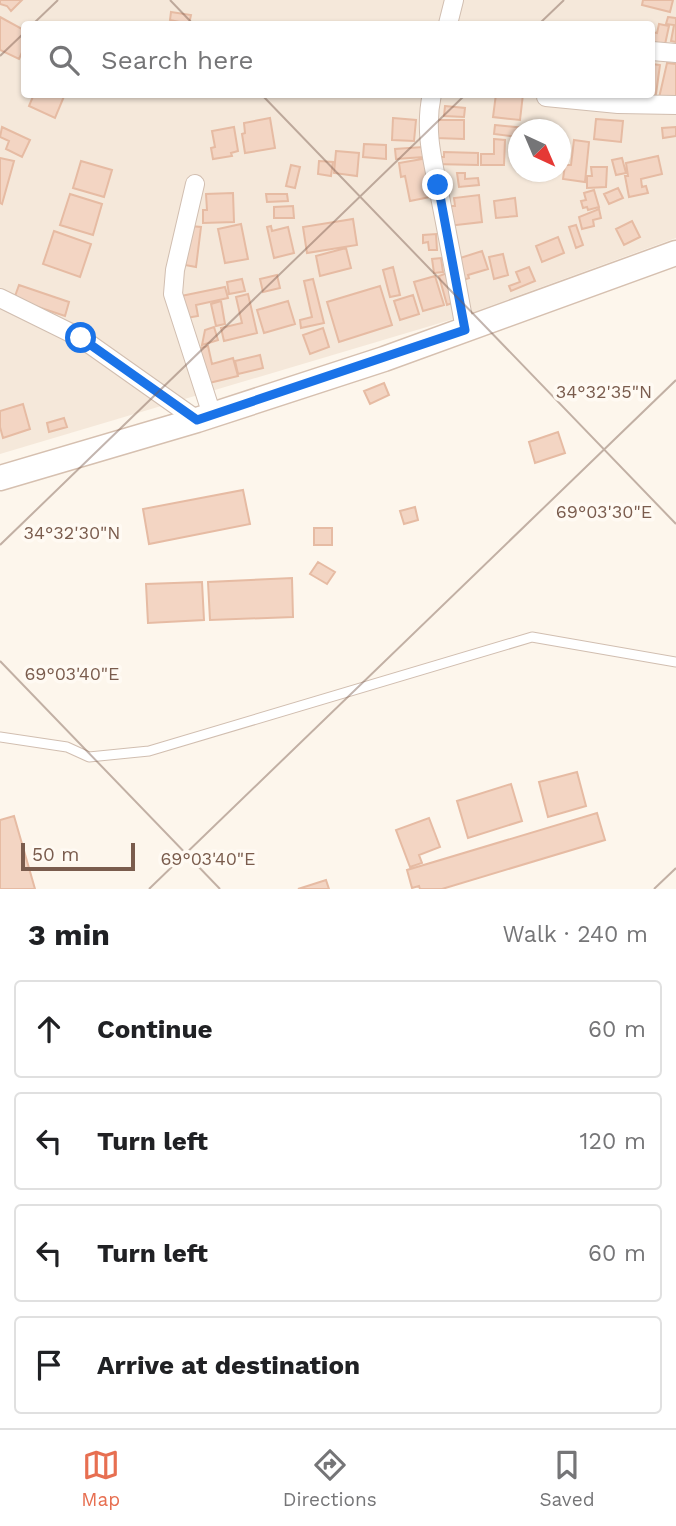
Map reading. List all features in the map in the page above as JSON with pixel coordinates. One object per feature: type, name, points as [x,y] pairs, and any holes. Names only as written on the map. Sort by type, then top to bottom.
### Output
[{"type":"main road","points":[[0,478],[204,417],[465,330],[676,253]]},
{"type":"street","points":[[449,21],[454,0]]},
{"type":"street","points":[[655,51],[676,53]]},
{"type":"street","points":[[431,98],[429,148],[465,330]]},
{"type":"street","points":[[556,98],[618,104],[676,105]]},
{"type":"street","points":[[195,184],[173,294],[204,417]]},
{"type":"street","points":[[0,298],[81,338],[204,417]]},
{"type":"lane","points":[[0,737],[67,747],[89,757],[149,751],[532,637],[676,662]]},
{"type":"shaded area","points":[[0,0],[676,0],[676,238],[457,318],[0,454]]},
{"type":"building","points":[[0,0],[22,0],[11,11],[0,4]]},
{"type":"building","points":[[643,0],[673,0],[670,12],[642,5]]},
{"type":"building","points":[[171,12],[191,15],[190,21],[170,20]]},
{"type":"building","points":[[0,17],[21,28],[21,55],[19,59],[0,50]]},
{"type":"building","points":[[668,17],[676,18],[676,42],[671,41],[674,25],[666,24]]},
{"type":"building","points":[[659,24],[669,26],[664,49],[655,48]]},
{"type":"building","points":[[667,63],[676,64],[676,97],[659,98]]},
{"type":"building","points":[[655,64],[660,65],[655,101],[635,98],[655,98]]},
{"type":"building","points":[[32,98],[63,98],[55,118],[29,106]]},
{"type":"building","points":[[495,98],[523,98],[520,119],[493,117]]},
{"type":"building","points":[[445,106],[465,108],[464,117],[444,116]]},
{"type":"building","points":[[270,118],[275,148],[245,153],[242,134],[245,133],[244,123]]},
{"type":"building","points":[[393,118],[416,120],[414,141],[392,140]]},
{"type":"building","points":[[596,119],[623,121],[621,142],[594,139]]},
{"type":"building","points":[[437,120],[464,120],[464,139],[436,138]]},
{"type":"building","points":[[495,125],[508,126],[508,136],[494,134]]},
{"type":"building","points":[[2,127],[30,140],[22,157],[6,149],[9,141],[0,137]]},
{"type":"building","points":[[234,127],[238,151],[231,153],[232,156],[213,159],[211,148],[215,147],[212,131]]},
{"type":"building","points":[[676,127],[676,136],[663,138],[662,128]]},
{"type":"building","points":[[494,139],[505,140],[504,165],[481,165],[481,154],[494,154]]},
{"type":"building","points":[[574,140],[589,142],[585,182],[571,180]]},
{"type":"building","points":[[364,144],[386,145],[386,159],[363,157]]},
{"type":"building","points":[[423,147],[424,157],[396,159],[395,149]]},
{"type":"building","points":[[336,151],[359,153],[357,176],[334,173]]},
{"type":"building","points":[[444,152],[478,153],[478,165],[433,164],[434,157],[444,157]]},
{"type":"building","points":[[658,156],[662,174],[641,179],[642,187],[646,186],[648,193],[629,197],[625,176],[628,176],[626,163]]},
{"type":"building","points":[[0,158],[14,161],[2,204],[0,203]]},
{"type":"building","points":[[428,158],[435,196],[410,201],[405,176],[401,177],[399,163]]},
{"type":"building","points":[[622,158],[626,173],[616,175],[612,160]]},
{"type":"building","points":[[81,161],[112,170],[104,197],[73,188]]},
{"type":"building","points":[[319,161],[333,162],[331,176],[318,174]]},
{"type":"building","points":[[291,165],[300,167],[295,188],[286,186]]},
{"type":"building","points":[[591,167],[607,167],[606,187],[587,188],[587,176],[592,176]]},
{"type":"building","points":[[457,173],[465,173],[465,179],[478,178],[479,185],[459,187]]},
{"type":"building","points":[[618,188],[623,198],[609,204],[604,194]]},
{"type":"building","points":[[594,190],[599,207],[588,210],[587,207],[583,208],[581,201],[586,200],[584,193]]},
{"type":"building","points":[[233,193],[234,222],[203,223],[203,210],[207,210],[206,194]]},
{"type":"building","points":[[70,194],[102,204],[93,235],[60,225]]},
{"type":"building","points":[[266,194],[287,194],[288,201],[267,202]]},
{"type":"building","points":[[479,195],[482,222],[448,226],[446,206],[455,206],[454,198]]},
{"type":"building","points":[[515,198],[517,216],[496,218],[494,201]]},
{"type":"building","points":[[293,206],[294,218],[274,218],[274,207]]},
{"type":"building","points":[[599,209],[601,218],[593,220],[594,226],[582,229],[579,217]]},
{"type":"building","points":[[353,219],[357,245],[307,253],[303,227]]},
{"type":"building","points":[[632,221],[640,237],[624,245],[616,229]]},
{"type":"building","points":[[241,224],[248,259],[225,263],[218,229]]},
{"type":"building","points":[[576,225],[583,245],[576,248],[569,227]]},
{"type":"building","points":[[190,226],[201,227],[196,267],[185,265]]},
{"type":"building","points":[[271,226],[272,231],[288,227],[294,253],[274,258],[267,227]]},
{"type":"building","points":[[54,231],[91,244],[80,277],[43,264]]},
{"type":"building","points":[[436,234],[437,250],[429,250],[428,242],[423,243],[423,235]]},
{"type":"building","points":[[558,237],[564,253],[542,262],[536,246]]},
{"type":"building","points":[[346,248],[351,268],[320,276],[316,256]]},
{"type":"building","points":[[482,251],[488,269],[468,275],[469,278],[460,281],[454,260]]},
{"type":"building","points":[[503,254],[508,275],[494,279],[489,257]]},
{"type":"building","points":[[441,258],[443,272],[434,273],[432,259]]},
{"type":"building","points":[[393,267],[400,295],[390,297],[383,270]]},
{"type":"building","points":[[529,267],[535,281],[511,291],[509,286],[520,282],[516,272]]},
{"type":"building","points":[[447,273],[455,302],[447,305],[439,276]]},
{"type":"building","points":[[277,275],[280,288],[263,292],[260,279]]},
{"type":"building","points":[[435,276],[444,305],[423,311],[414,282]]},
{"type":"building","points":[[242,279],[245,291],[229,294],[227,282]]},
{"type":"building","points":[[313,279],[324,323],[301,328],[300,320],[312,317],[304,281]]},
{"type":"building","points":[[19,285],[69,302],[65,316],[14,299]]},
{"type":"building","points":[[380,286],[392,325],[339,342],[327,302]]},
{"type":"building","points":[[225,287],[228,298],[196,305],[198,316],[186,318],[181,296]]},
{"type":"building","points":[[248,294],[257,333],[224,341],[221,328],[242,323],[236,297]]},
{"type":"building","points":[[413,295],[419,314],[400,320],[394,301]]},
{"type":"building","points":[[221,301],[225,324],[216,326],[211,304]]},
{"type":"building","points":[[288,301],[295,324],[264,333],[257,310]]},
{"type":"building","points":[[214,327],[218,340],[202,345],[205,330]]},
{"type":"building","points":[[323,328],[329,347],[310,354],[303,335]]},
{"type":"building","points":[[208,346],[212,364],[233,358],[238,376],[205,384],[196,349]]},
{"type":"building","points":[[260,355],[263,368],[238,374],[235,361]]},
{"type":"building","points":[[384,383],[389,395],[370,404],[364,391]]},
{"type":"building","points":[[23,404],[30,429],[3,438],[0,411]]},
{"type":"building","points":[[64,418],[67,427],[49,432],[47,423]]},
{"type":"building","points":[[558,432],[565,453],[535,463],[529,442]]},
{"type":"building","points":[[243,490],[250,524],[149,544],[143,509]]},
{"type":"building","points":[[415,507],[418,520],[404,524],[400,511]]},
{"type":"building","points":[[314,528],[332,528],[332,545],[314,545]]},
{"type":"building","points":[[318,562],[335,572],[327,584],[310,574]]},
{"type":"building","points":[[292,578],[293,617],[210,620],[208,582]]},
{"type":"building","points":[[202,582],[204,620],[148,623],[146,584]]},
{"type":"building","points":[[577,772],[586,806],[548,817],[539,782]]},
{"type":"building","points":[[511,784],[522,821],[468,838],[457,801]]},
{"type":"building","points":[[597,813],[605,840],[442,889],[420,889],[419,886],[412,888],[407,870]]},
{"type":"building","points":[[14,816],[35,889],[0,889],[0,820]]},
{"type":"building","points":[[429,818],[440,847],[419,855],[422,863],[410,867],[396,830]]},
{"type":"building","points":[[326,880],[329,889],[298,889]]},
{"type":"route","points":[[81,338],[197,420],[465,330],[438,185]]}]
